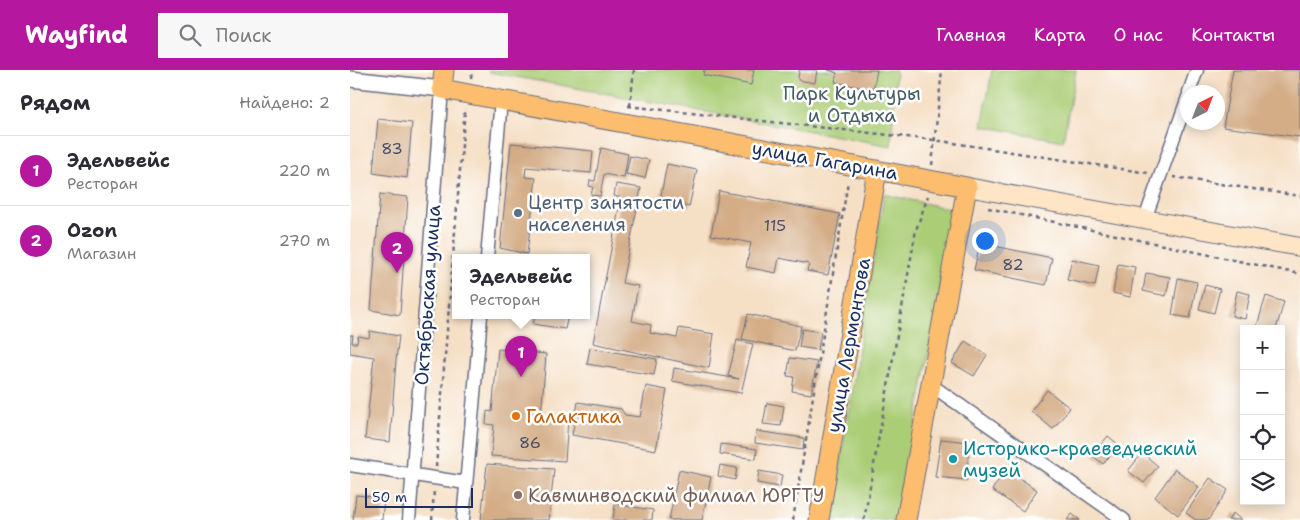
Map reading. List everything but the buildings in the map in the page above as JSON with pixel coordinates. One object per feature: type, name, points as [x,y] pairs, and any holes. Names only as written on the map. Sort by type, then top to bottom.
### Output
[{"type":"main road","name":"Октябрьская улица","points":[[442,89],[444,70]]},
{"type":"main road","name":"улица Гагарина","points":[[442,89],[501,100],[628,115],[877,170],[1300,247]]},
{"type":"main road","name":"улица Лермонтова","points":[[819,520],[877,170]]},
{"type":"main road","points":[[906,520],[967,187]]},
{"type":"street","points":[[1192,85],[1197,70]]},
{"type":"street","name":"улица Гагарина","points":[[350,79],[442,89]]},
{"type":"street","name":"Октябрьская улица","points":[[410,520],[442,89]]},
{"type":"street","points":[[486,254],[501,100]]},
{"type":"street","points":[[1144,219],[1180,119]]},
{"type":"street","points":[[463,520],[481,319]]},
{"type":"street","points":[[931,386],[1124,520]]},
{"type":"street","points":[[350,465],[466,483]]},
{"type":"path","points":[[628,115],[634,70]]},
{"type":"path","points":[[864,520],[916,230],[928,196],[942,70]]},
{"type":"path","points":[[454,254],[466,102]]},
{"type":"path","points":[[620,104],[628,115],[934,140],[1300,196]]},
{"type":"path","points":[[793,520],[848,180]]},
{"type":"path","points":[[432,520],[452,272]]},
{"type":"green space","name":"Парк Культуры и Отдыха","points":[[489,70],[896,70],[891,146],[489,72]]},
{"type":"green space","points":[[992,70],[1076,70],[1063,141],[982,126]]},
{"type":"green space","points":[[884,194],[955,210],[898,520],[831,520]]},
{"type":"place","name":"Центр занятости населения","points":[[518,213]]},
{"type":"place","name":"Ozon","points":[[397,273]]},
{"type":"place","name":"Эдельвейс","points":[[521,377]]},
{"type":"place","name":"Галактика","points":[[516,416]]},
{"type":"place","name":"Историко-краеведческий музей","points":[[953,459]]},
{"type":"place","name":"Кавминводский филиал ЮРГТУ","points":[[518,495]]}]
